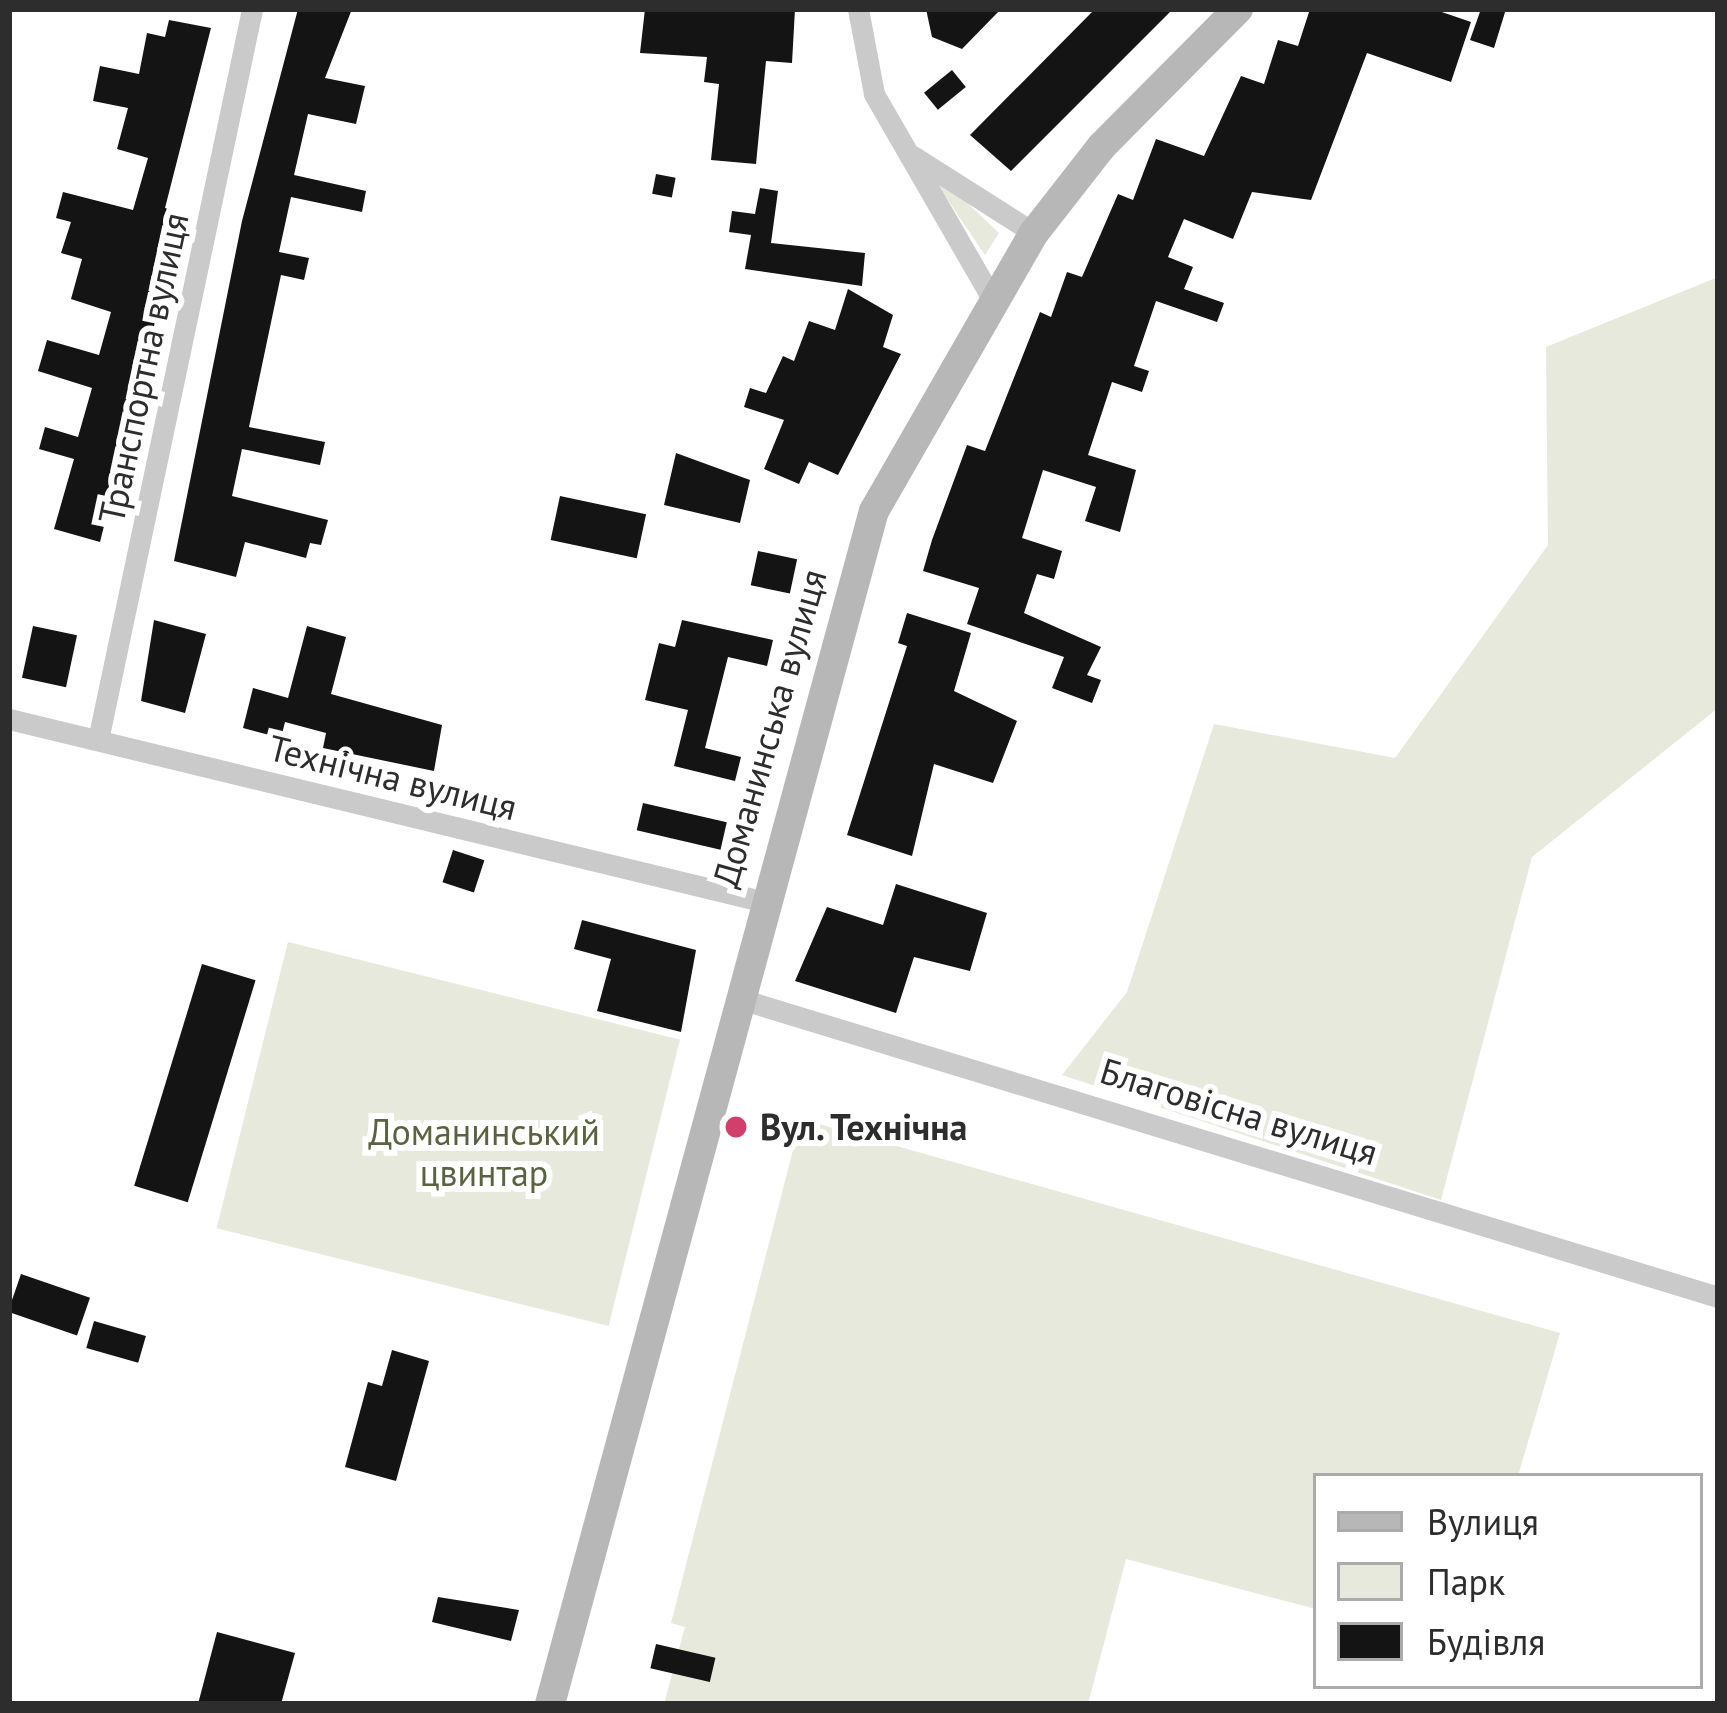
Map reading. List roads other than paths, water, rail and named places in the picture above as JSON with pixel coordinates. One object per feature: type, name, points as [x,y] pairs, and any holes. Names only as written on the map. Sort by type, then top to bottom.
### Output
[{"type":"main road","name":"Доманинська вулиця","points":[[550,1704],[760,901],[858,554],[1034,233],[1102,146],[1238,9]]},
{"type":"street","name":"Транспортна вулиця","points":[[98,740],[252,9]]},
{"type":"street","points":[[858,9],[874,94],[994,302]]},
{"type":"street","points":[[913,156],[1034,233]]},
{"type":"street","name":"Технічна вулиця","points":[[9,718],[760,901]]},
{"type":"street","name":"Благовісна вулиця","points":[[737,998],[1718,1298]]},
{"type":"place","name":"Вул. Технічна","points":[[736,1127]]},
{"type":"park label","name":"Доманинський цвинтар","points":[[484,1152]]}]
